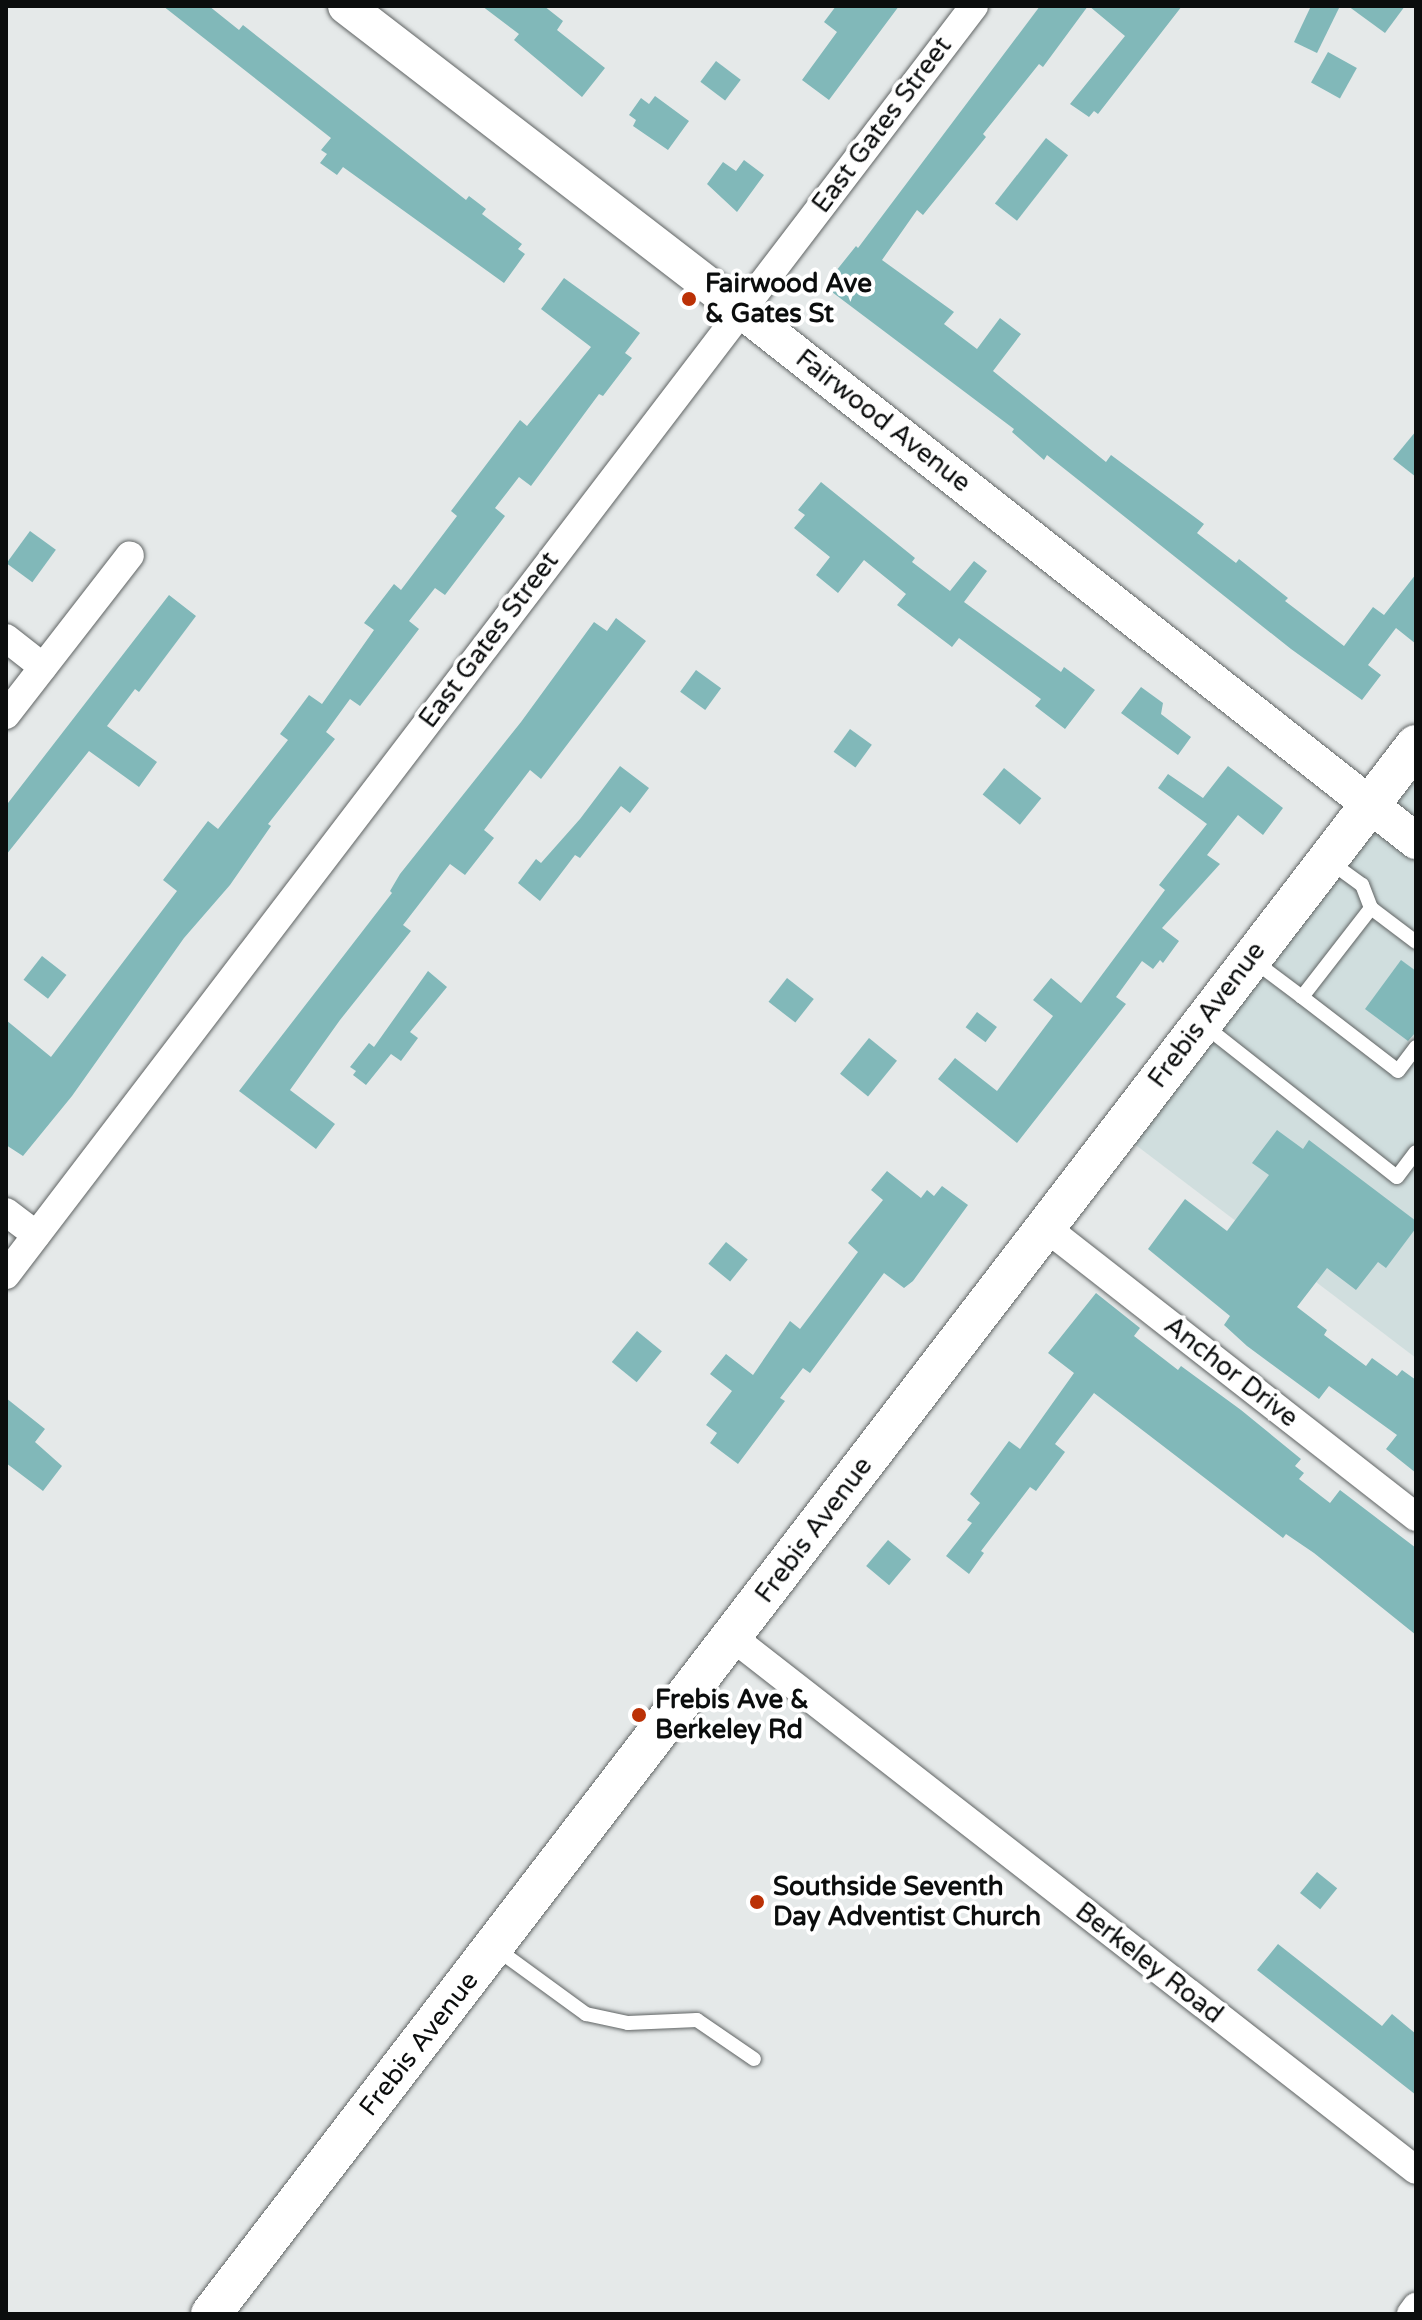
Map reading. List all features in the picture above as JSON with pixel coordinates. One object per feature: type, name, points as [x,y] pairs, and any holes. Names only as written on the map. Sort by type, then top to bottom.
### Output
[{"type":"main road","name":"Frebis Avenue","points":[[211,2314],[1416,745]]},
{"type":"street","name":"Fairwood Avenue","points":[[346,6],[741,310],[1416,841]]},
{"type":"street","name":"East Gates Street","points":[[6,1275],[974,6]]},
{"type":"street","points":[[6,715],[130,555]]},
{"type":"street","points":[[6,638],[43,667]]},
{"type":"street","points":[[6,1212],[36,1235]]},
{"type":"street","name":"Anchor Drive","points":[[1045,1227],[1416,1517]]},
{"type":"street","name":"Berkeley Road","points":[[732,1637],[1416,2170]]},
{"type":"street","points":[[1411,2314],[1416,2307]]},
{"type":"lane","points":[[1327,860],[1362,885],[1371,908],[1416,942]]},
{"type":"lane","points":[[1302,997],[1371,908]]},
{"type":"lane","points":[[1251,958],[1398,1071],[1416,1047]]},
{"type":"lane","points":[[1201,1023],[1397,1177],[1416,1152]]},
{"type":"lane","points":[[494,1946],[586,2014],[628,2023],[697,2020],[754,2059]]},
{"type":"shaded area","points":[[1416,745],[1416,1358],[1116,1130]]},
{"type":"building","points":[[163,6],[209,6],[239,30],[243,25],[466,200],[469,196],[486,209],[482,214],[522,244],[518,249],[525,254],[504,283],[343,167],[337,175],[320,163],[327,154],[321,150],[331,138]]},
{"type":"building","points":[[482,6],[544,6],[563,21],[557,30],[605,68],[582,97],[514,40],[519,34]]},
{"type":"building","points":[[836,6],[899,6],[829,100],[802,80],[837,32],[824,22]]},
{"type":"building","points":[[1040,6],[1088,6],[1043,67],[1039,64],[983,134],[986,137],[923,215],[917,210],[882,260],[954,312],[944,324],[977,349],[1000,318],[1021,334],[993,371],[1106,462],[1111,455],[1204,524],[1197,533],[1236,563],[1239,559],[1288,598],[1285,601],[1344,646],[1373,607],[1384,615],[1416,574],[1416,644],[1396,628],[1368,665],[1381,675],[1362,700],[1291,649],[1047,455],[1044,460],[1012,432],[1014,429],[824,286],[856,246],[858,248]]},
{"type":"building","points":[[1089,6],[1182,6],[1098,114],[1094,111],[1089,117],[1070,104],[1125,36]]},
{"type":"building","points":[[1311,6],[1340,6],[1317,53],[1294,42]]},
{"type":"building","points":[[1348,6],[1405,6],[1385,33]]},
{"type":"building","points":[[1328,52],[1357,68],[1340,99],[1311,83]]},
{"type":"building","points":[[716,61],[741,80],[725,100],[700,82]]},
{"type":"building","points":[[655,96],[689,121],[668,150],[633,126],[636,120],[629,115],[641,98],[649,104]]},
{"type":"building","points":[[1046,138],[1068,155],[1017,221],[995,203]]},
{"type":"building","points":[[744,160],[764,175],[737,212],[707,184],[723,162],[736,171]]},
{"type":"building","points":[[564,278],[640,333],[625,353],[632,358],[603,396],[599,394],[531,486],[519,477],[495,508],[505,516],[445,595],[435,588],[409,621],[419,629],[360,706],[350,699],[326,732],[335,739],[268,824],[271,826],[230,885],[184,938],[72,1096],[23,1156],[6,1145],[6,1020],[51,1057],[177,891],[163,880],[208,821],[218,829],[288,740],[280,734],[309,695],[322,704],[374,630],[364,623],[394,584],[401,590],[457,516],[451,511],[520,420],[527,426],[591,347],[541,309]]},
{"type":"building","points":[[1416,431],[1416,477],[1393,459]]},
{"type":"building","points":[[821,482],[915,558],[912,562],[950,591],[974,561],[987,571],[964,602],[1061,672],[1064,667],[1095,690],[1065,729],[1035,706],[1041,699],[959,638],[952,647],[897,605],[906,594],[864,560],[838,593],[816,575],[830,557],[794,528],[805,515],[798,510]]},
{"type":"building","points":[[30,531],[56,550],[32,582],[6,563]]},
{"type":"building","points":[[169,595],[196,616],[139,692],[135,689],[107,726],[157,762],[139,787],[89,751],[6,855],[8,803]]},
{"type":"building","points":[[616,618],[646,641],[541,779],[530,770],[484,830],[494,838],[465,875],[450,864],[403,925],[411,931],[340,1020],[290,1090],[335,1124],[316,1149],[239,1091],[392,893],[390,891],[400,874],[521,722],[594,622],[607,631]]},
{"type":"building","points":[[696,670],[721,688],[705,710],[680,692]]},
{"type":"building","points":[[1141,687],[1163,703],[1161,714],[1191,737],[1178,755],[1121,713]]},
{"type":"building","points":[[850,729],[872,745],[855,768],[834,752]]},
{"type":"building","points":[[620,766],[649,788],[630,813],[621,806],[580,858],[575,855],[540,901],[518,883],[536,859],[541,863],[580,819]]},
{"type":"building","points":[[1228,766],[1283,808],[1263,835],[1238,815],[1207,855],[1220,864],[1162,928],[1179,941],[1163,963],[1160,960],[1153,969],[1142,961],[1116,997],[1126,1004],[1017,1143],[938,1079],[955,1058],[997,1091],[1053,1016],[1033,1000],[1051,978],[1081,1003],[1165,890],[1159,885],[1207,824],[1158,788],[1168,774],[1203,798]]},
{"type":"building","points":[[1004,768],[1041,798],[1020,825],[983,794]]},
{"type":"building","points":[[42,956],[66,975],[48,999],[24,980]]},
{"type":"building","points":[[1401,960],[1416,971],[1416,1032],[1408,1041],[1365,1009]]},
{"type":"building","points":[[428,971],[447,987],[410,1032],[418,1038],[401,1061],[391,1054],[366,1085],[353,1075],[356,1071],[350,1067],[369,1043],[374,1047]]},
{"type":"building","points":[[787,978],[814,999],[795,1023],[769,1002]]},
{"type":"building","points":[[977,1012],[997,1027],[986,1042],[966,1027]]},
{"type":"building","points":[[869,1038],[897,1061],[868,1096],[840,1074]]},
{"type":"building","points":[[1277,1130],[1303,1149],[1309,1140],[1416,1221],[1416,1228],[1386,1268],[1378,1262],[1356,1290],[1327,1268],[1297,1307],[1327,1330],[1324,1335],[1366,1366],[1372,1358],[1397,1376],[1402,1370],[1416,1380],[1416,1473],[1386,1449],[1397,1435],[1329,1386],[1319,1399],[1247,1346],[1224,1325],[1230,1316],[1148,1249],[1185,1199],[1227,1231],[1269,1175],[1252,1163]]},
{"type":"building","points":[[887,1171],[921,1198],[927,1190],[934,1196],[942,1186],[968,1205],[913,1281],[904,1288],[884,1273],[810,1373],[803,1368],[780,1398],[785,1401],[738,1464],[710,1443],[717,1433],[706,1425],[732,1391],[710,1374],[726,1354],[753,1375],[790,1321],[800,1329],[858,1252],[848,1243],[883,1200],[871,1190]]},
{"type":"building","points":[[726,1242],[748,1260],[730,1281],[708,1264]]},
{"type":"building","points":[[1096,1293],[1140,1328],[1134,1336],[1178,1370],[1181,1366],[1241,1410],[1301,1459],[1295,1466],[1304,1473],[1299,1479],[1330,1503],[1340,1490],[1416,1548],[1416,1635],[1314,1553],[1286,1534],[1283,1538],[1094,1393],[1055,1444],[1065,1452],[1036,1491],[1030,1487],[981,1551],[984,1553],[969,1574],[946,1556],[972,1523],[967,1520],[980,1503],[970,1494],[1009,1441],[1020,1449],[1074,1373],[1048,1353]]},
{"type":"building","points":[[637,1331],[662,1351],[637,1382],[612,1362]]},
{"type":"building","points":[[6,1398],[45,1429],[35,1442],[62,1466],[43,1491],[6,1463]]},
{"type":"building","points":[[888,1540],[911,1559],[889,1585],[866,1566]]},
{"type":"building","points":[[1317,1872],[1337,1888],[1320,1909],[1300,1893]]},
{"type":"building","points":[[1278,1944],[1382,2026],[1392,2014],[1416,2034],[1416,2095],[1257,1970]]},
{"type":"place","name":"Fairwood Ave & Gates St","points":[[689,299]]},
{"type":"place","name":"Frebis Ave & Berkeley Rd","points":[[639,1715]]},
{"type":"place","name":"Southside Seventh Day Adventist Church","points":[[757,1902]]}]
